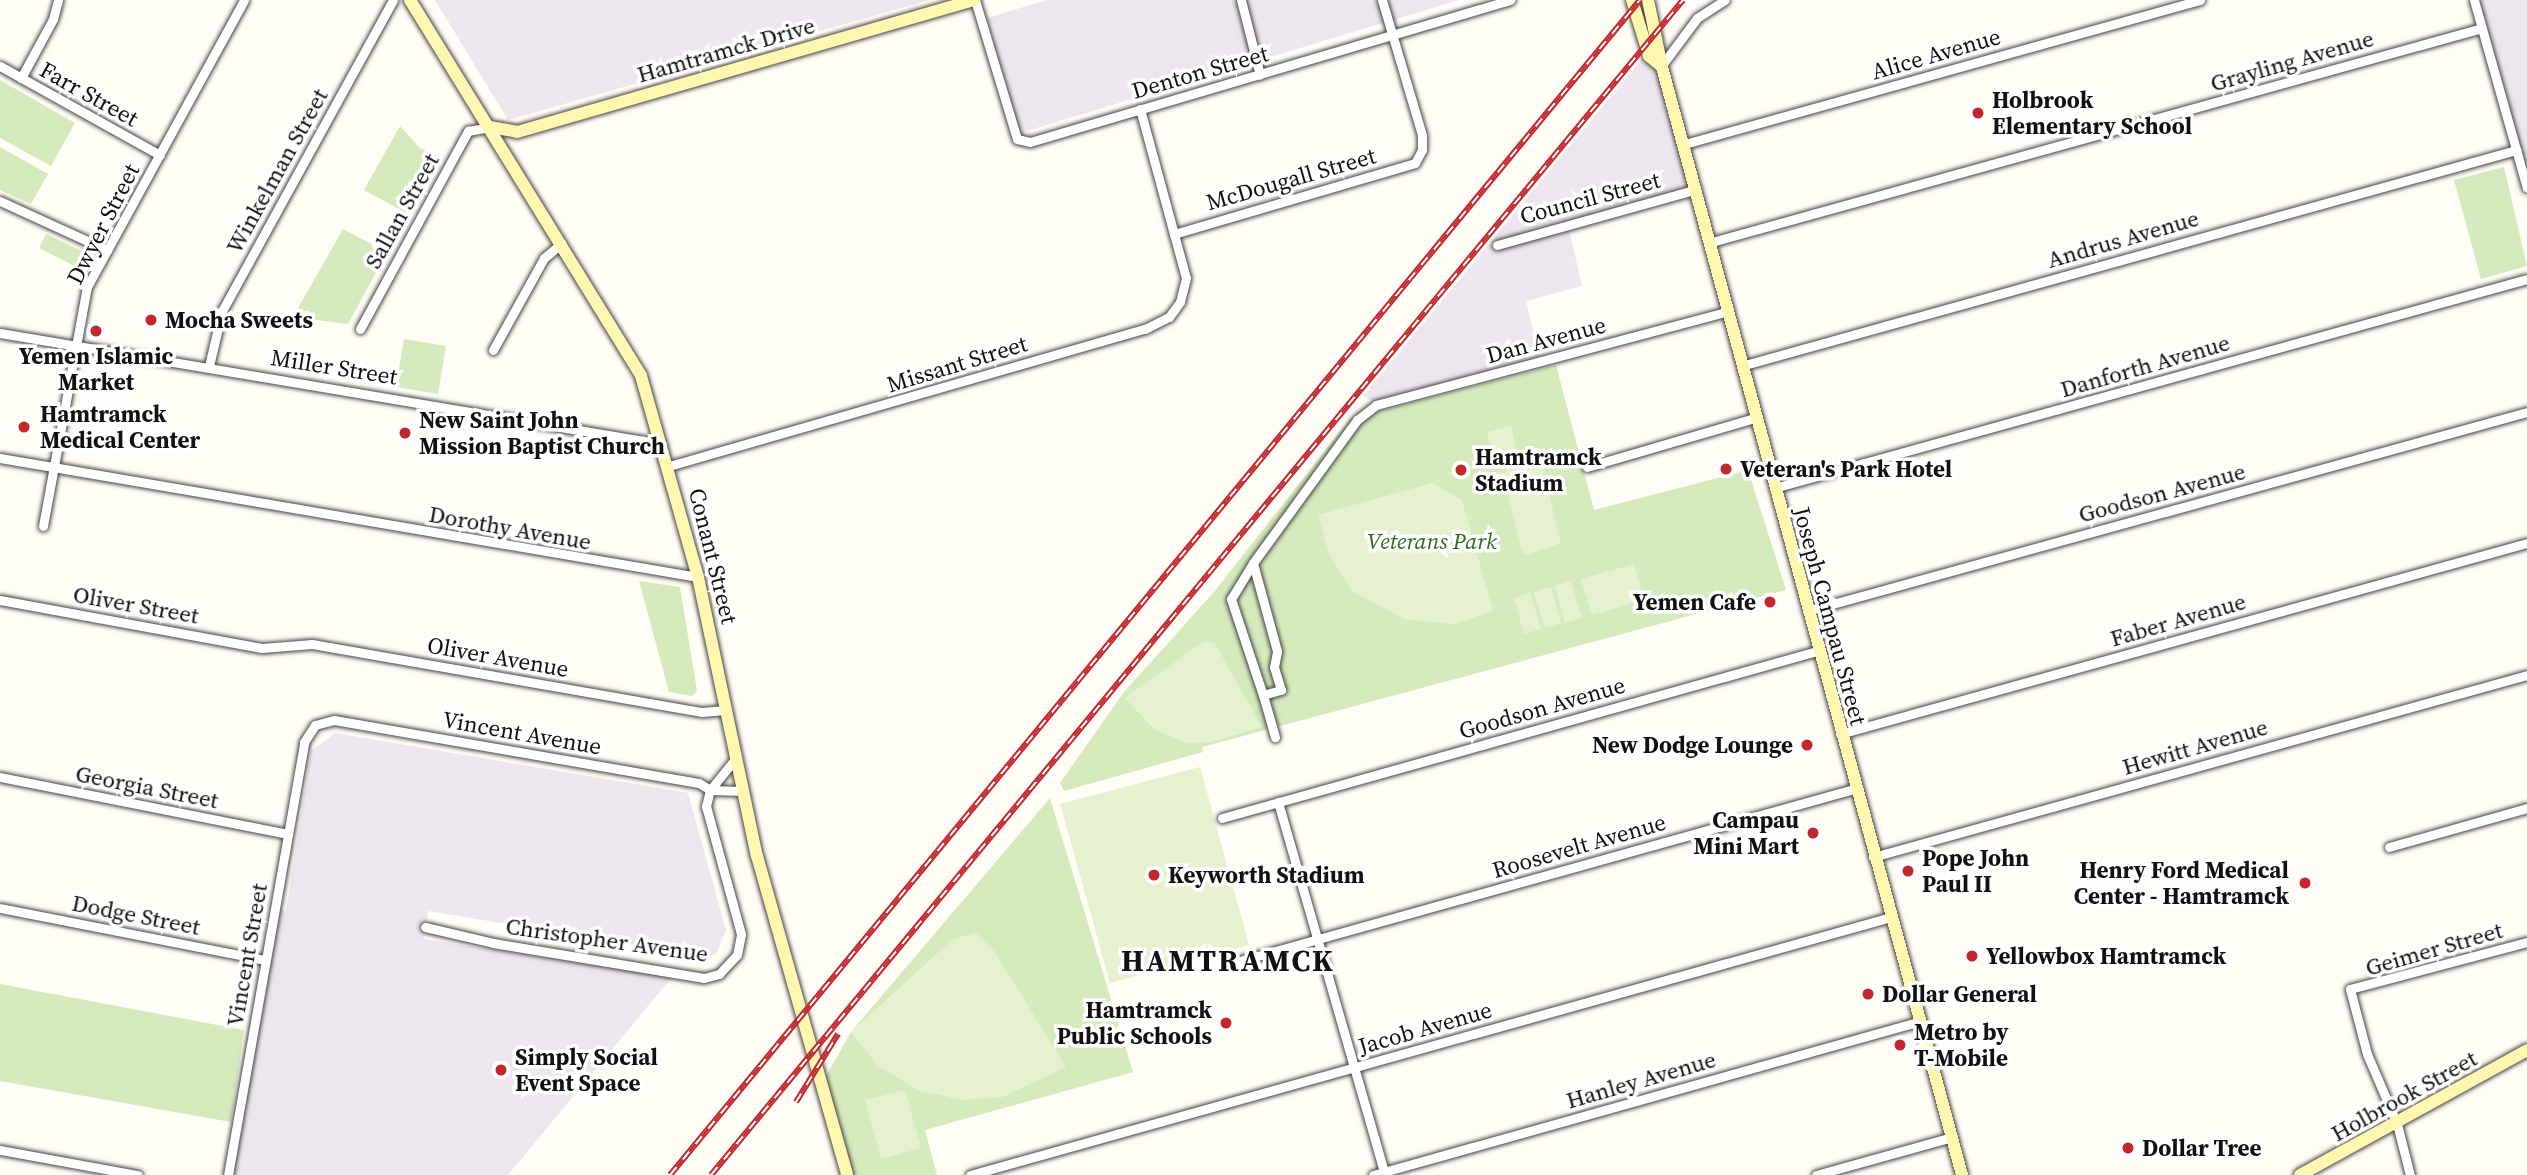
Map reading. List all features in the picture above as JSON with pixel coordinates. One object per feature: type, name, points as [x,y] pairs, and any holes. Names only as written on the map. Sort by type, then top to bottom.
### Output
[{"type":"street","points":[[22,78],[53,19],[58,0]]},
{"type":"street","name":"Dwyer Street","points":[[43,526],[87,286],[244,0]]},
{"type":"street","name":"Winkelman Street","points":[[209,366],[222,311],[393,0]]},
{"type":"street","name":"Conant Street","points":[[410,0],[562,243],[641,376],[669,466],[698,577],[733,762],[847,1175]]},
{"type":"street","name":"Hamtramck Drive","points":[[490,127],[517,132],[974,0]]},
{"type":"street","name":"Denton Street","points":[[974,0],[1017,139],[1030,142],[1510,0]]},
{"type":"street","points":[[1241,0],[1260,75]]},
{"type":"street","points":[[1382,0],[1394,35]]},
{"type":"street","name":"Joseph Campau Street","points":[[1632,0],[1649,55],[1662,66]]},
{"type":"street","name":"Joseph Campau Street","points":[[1648,0],[1681,145],[1707,243],[1854,789],[1962,1175]]},
{"type":"street","points":[[1662,66],[1698,18],[1725,0]]},
{"type":"street","name":"Alice Avenue","points":[[1681,145],[2200,0]]},
{"type":"street","points":[[2474,0],[2527,188]]},
{"type":"street","name":"Grayling Avenue","points":[[1707,243],[2482,28]]},
{"type":"street","name":"McDougall Street","points":[[1174,234],[1415,163],[1422,150],[1422,135],[1394,35]]},
{"type":"street","name":"Farr Street","points":[[0,66],[160,155]]},
{"type":"street","points":[[1140,110],[1174,234]]},
{"type":"street","name":"Sallan Street","points":[[360,329],[468,131],[490,127]]},
{"type":"street","name":"Andrus Avenue","points":[[1741,366],[2516,150]]},
{"type":"street","name":"Council Street","points":[[1497,245],[1693,190]]},
{"type":"street","points":[[0,201],[107,250]]},
{"type":"street","name":"Missant Street","points":[[669,466],[1145,329],[1169,317],[1180,302],[1186,278],[1174,234]]},
{"type":"street","points":[[493,350],[544,258],[562,243]]},
{"type":"street","name":"Danforth Avenue","points":[[1774,488],[2527,279]]},
{"type":"street","name":"Dan Avenue","points":[[1253,563],[1350,429],[1376,405],[1726,312]]},
{"type":"street","name":"Miller Street","points":[[0,333],[662,444]]},
{"type":"street","name":"Goodson Avenue","points":[[1807,611],[2527,412]]},
{"type":"street","points":[[1587,467],[1755,418]]},
{"type":"street","name":"Dorothy Avenue","points":[[0,458],[698,577]]},
{"type":"street","name":"Faber Avenue","points":[[1840,734],[2527,543]]},
{"type":"street","points":[[1253,563],[1277,651],[1274,667],[1280,690],[1263,695]]},
{"type":"street","points":[[1253,563],[1231,599],[1275,737]]},
{"type":"street","name":"Oliver Street","points":[[0,600],[264,648]]},
{"type":"street","name":"Oliver Avenue","points":[[264,648],[312,645],[702,712],[725,710]]},
{"type":"street","name":"Goodson Avenue","points":[[1222,818],[1817,650]]},
{"type":"street","name":"Hewitt Avenue","points":[[1874,858],[2527,675]]},
{"type":"street","name":"Vincent Avenue","points":[[304,742],[315,725],[334,720],[699,783],[710,790],[741,791]]},
{"type":"street","name":"Vincent Street","points":[[228,1175],[304,742]]},
{"type":"street","points":[[710,790],[733,762]]},
{"type":"street","name":"Georgia Street","points":[[0,777],[288,834]]},
{"type":"street","name":"Roosevelt Avenue","points":[[1236,962],[1854,789]]},
{"type":"street","name":"Christopher Avenue","points":[[425,927],[493,943],[704,978],[719,974],[737,955],[741,934],[706,806],[710,790]]},
{"type":"street","points":[[1278,802],[1315,940],[1385,1173]]},
{"type":"street","points":[[2389,847],[2527,808]]},
{"type":"street","name":"Dodge Street","points":[[0,908],[265,960]]},
{"type":"street","name":"Jacob Avenue","points":[[970,1175],[1891,918]]},
{"type":"street","name":"Geimer Street","points":[[2397,1124],[2367,1054],[2350,989],[2527,943]]},
{"type":"street","name":"Hanley Avenue","points":[[1373,1175],[1920,1021]]},
{"type":"street","name":"Holbrook Street","points":[[2300,1175],[2397,1124],[2527,1050]]},
{"type":"street","points":[[2397,1124],[2410,1175]]},
{"type":"street","points":[[1816,1175],[1952,1137]]},
{"type":"street","points":[[0,1150],[138,1175]]},
{"type":"shaded area","points":[[435,0],[929,0],[508,120]]},
{"type":"shaded area","points":[[1047,0],[1459,0],[1020,133],[987,18]]},
{"type":"shaded area","points":[[2474,0],[2527,0],[2527,188]]},
{"type":"shaded area","points":[[1656,42],[1694,190],[1568,225],[1582,286],[1526,301],[1541,361],[1376,405],[1364,395]]},
{"type":"shaded area","points":[[335,733],[688,793],[726,930],[716,954],[706,957],[428,911],[424,939],[672,977],[508,1175],[233,1175],[276,910],[286,911],[311,751]]},
{"type":"green space","points":[[0,80],[75,123],[51,166],[0,138]]},
{"type":"green space","points":[[400,126],[420,148],[440,157],[408,214],[364,190]]},
{"type":"green space","points":[[0,147],[48,174],[31,204],[0,190]]},
{"type":"green space","points":[[2504,167],[2527,266],[2481,279],[2454,180]]},
{"type":"green space","points":[[343,229],[387,252],[348,324],[293,317]]},
{"type":"green space","points":[[46,234],[88,254],[81,269],[39,248]]},
{"type":"green space","points":[[404,339],[446,346],[438,394],[396,387]]},
{"type":"green space","name":"Veterans Park","points":[[1556,365],[1594,510],[1748,470],[1786,590],[1202,747],[1203,752],[1064,791],[1060,783],[1124,692],[1213,593],[1350,419]]},
{"type":"green space","points":[[1511,426],[1520,462],[1496,467],[1487,432]]},
{"type":"green space","points":[[1534,463],[1543,470],[1561,543],[1527,555],[1522,551],[1503,478],[1506,470]]},
{"type":"green space","points":[[1432,483],[1462,500],[1493,611],[1454,624],[1406,620],[1352,591],[1329,554],[1318,515]]},
{"type":"green space","points":[[1634,564],[1644,600],[1592,615],[1581,579]]},
{"type":"green space","points":[[639,581],[680,587],[697,691],[692,696],[669,692]]},
{"type":"green space","points":[[1571,581],[1582,618],[1565,623],[1555,586]]},
{"type":"green space","points":[[1551,587],[1561,623],[1545,628],[1534,592]]},
{"type":"green space","points":[[1530,593],[1541,629],[1524,634],[1514,598]]},
{"type":"green space","points":[[1204,641],[1214,642],[1262,727],[1211,742],[1187,743],[1155,730],[1125,698]]},
{"type":"green space","name":"Keyworth Stadium","points":[[1200,767],[1249,945],[1110,983],[1060,804]]},
{"type":"green space","points":[[1050,798],[1133,1072],[925,1130],[937,1175],[847,1175],[824,1080],[851,1032]]},
{"type":"green space","points":[[976,933],[994,951],[1066,1067],[1003,1097],[962,1100],[918,1090],[878,1066],[851,1032],[953,939]]},
{"type":"green space","points":[[0,984],[244,1030],[231,1122],[0,1081]]},
{"type":"green space","points":[[905,1090],[921,1148],[881,1159],[865,1100]]},
{"type":"railway","points":[[670,1175],[1640,0]]},
{"type":"railway","points":[[711,1175],[1683,0]]},
{"type":"railway","points":[[796,1102],[838,1034]]},
{"type":"place","name":"Holbrook Elementary School","points":[[1978,113]]},
{"type":"place","name":"Mocha Sweets","points":[[151,320]]},
{"type":"place","name":"Yemen Islamic Market","points":[[96,331]]},
{"type":"place","name":"Hamtramck Medical Center","points":[[24,427]]},
{"type":"place","name":"New Saint John Mission Baptist Church","points":[[405,433]]},
{"type":"place","name":"Veteran's Park Hotel","points":[[1726,469]]},
{"type":"place","name":"Hamtramck Stadium","points":[[1461,470]]},
{"type":"place","name":"Yemen Cafe","points":[[1770,602]]},
{"type":"place","name":"New Dodge Lounge","points":[[1807,745]]},
{"type":"place","name":"Campau Mini Mart","points":[[1813,833]]},
{"type":"place","name":"Pope John Paul II","points":[[1908,871]]},
{"type":"place","name":"Keyworth Stadium","points":[[1154,875]]},
{"type":"place","name":"Henry Ford Medical Center - Hamtramck","points":[[2305,883]]},
{"type":"place","name":"Yellowbox Hamtramck","points":[[1972,956]]},
{"type":"place","name":"Dollar General","points":[[1868,994]]},
{"type":"place","name":"Hamtramck Public Schools","points":[[1226,1023]]},
{"type":"place","name":"Metro by T-Mobile","points":[[1900,1045]]},
{"type":"place","name":"Simply Social Event Space","points":[[501,1070]]},
{"type":"place","name":"Dollar Tree","points":[[2128,1148]]},
{"type":"district","name":"HAMTRAMCK","points":[[1228,961]]}]
